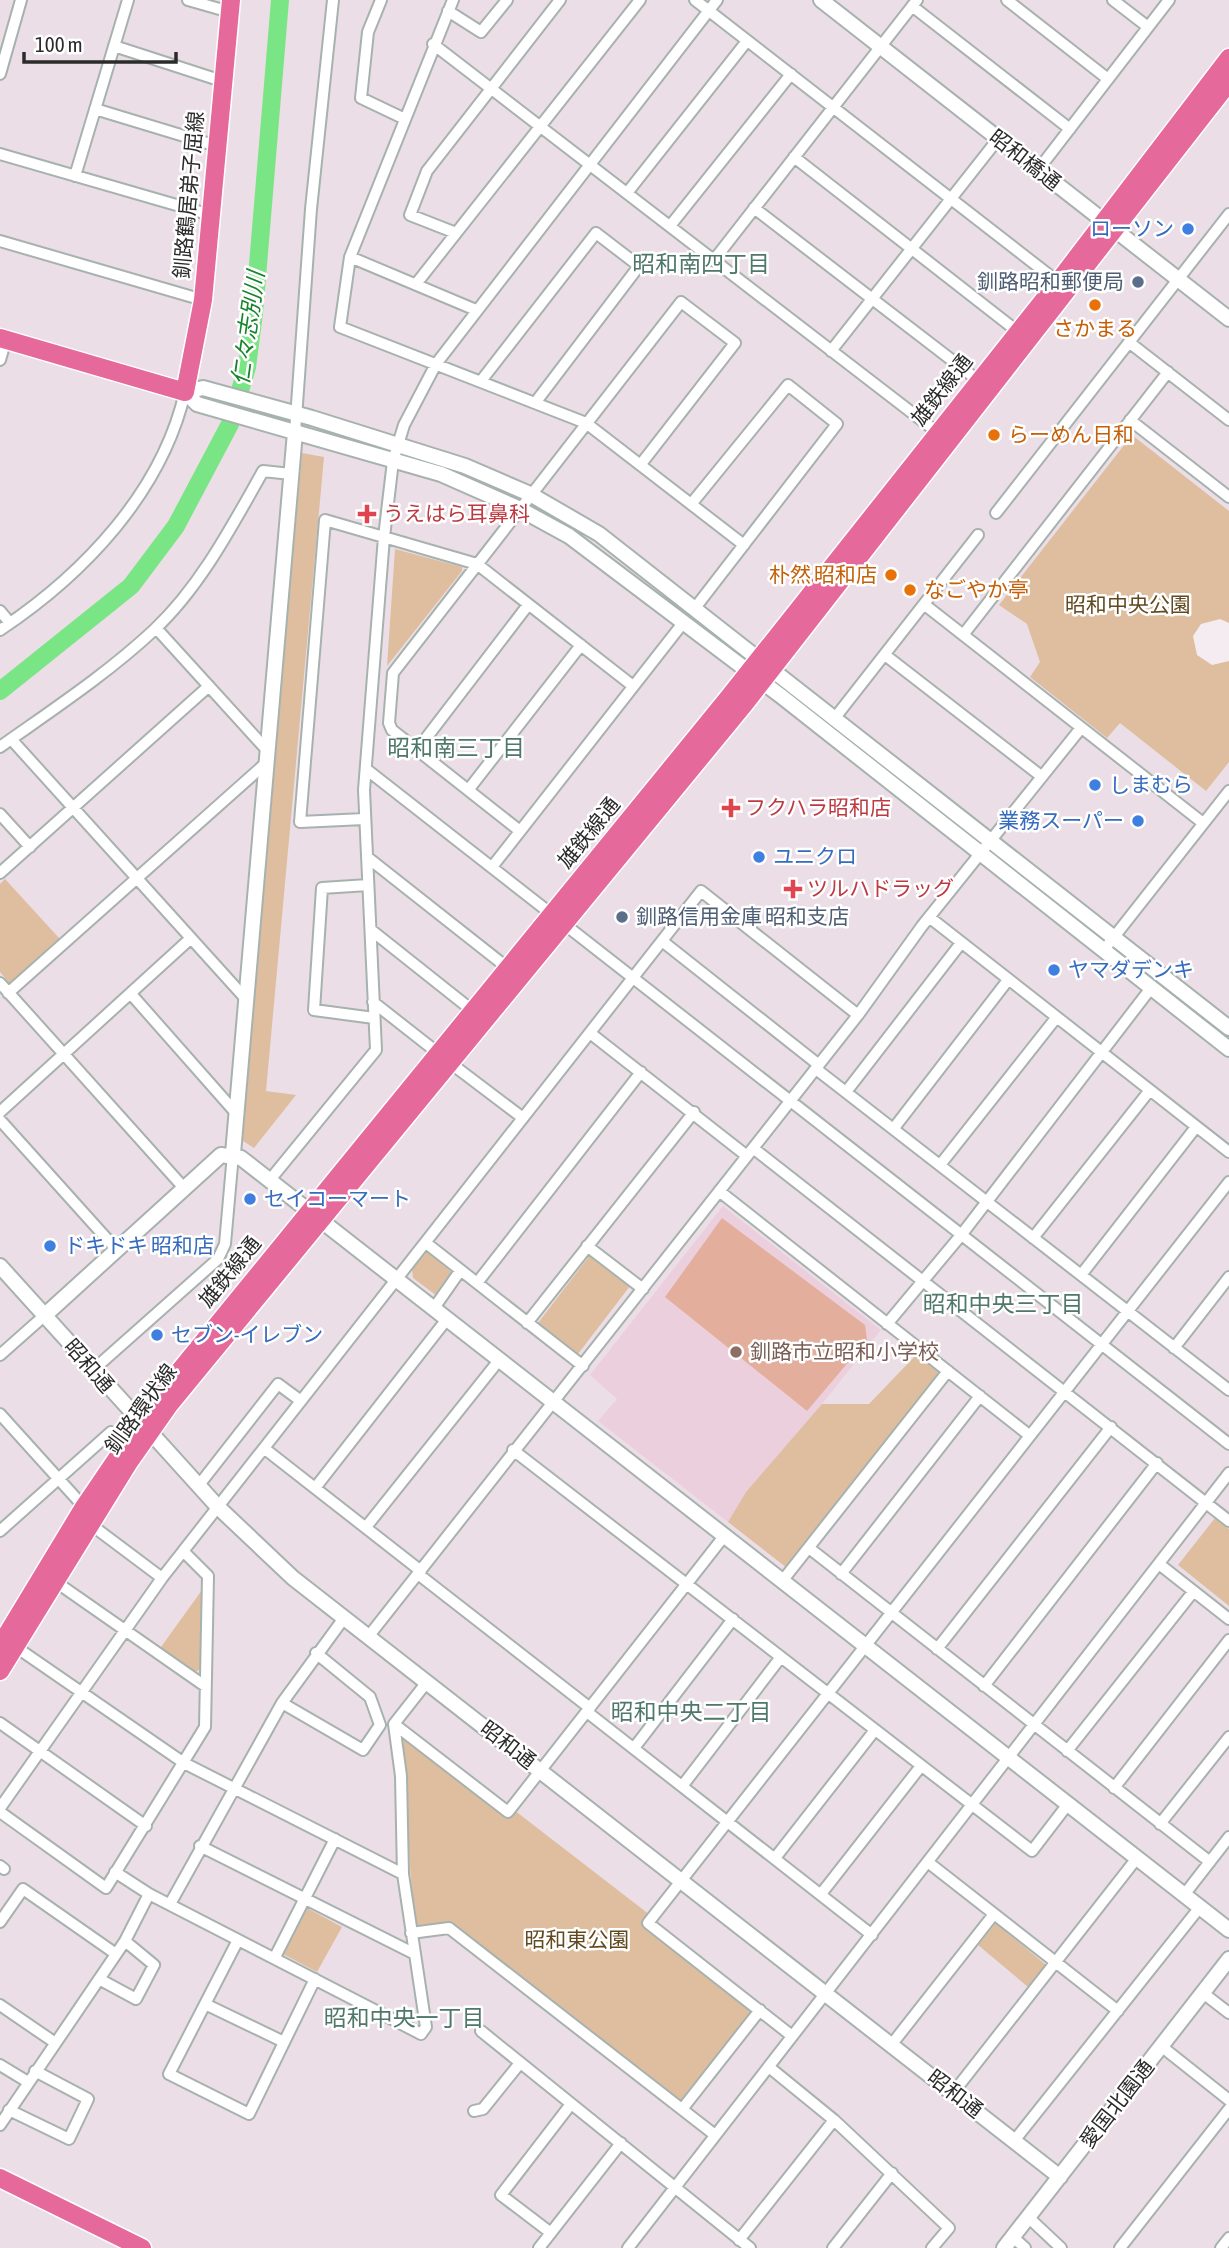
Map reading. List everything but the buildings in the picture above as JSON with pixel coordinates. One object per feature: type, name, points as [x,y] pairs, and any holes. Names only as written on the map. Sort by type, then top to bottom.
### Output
[{"type":"main road","name":"釧路鶴居弟子屈線","points":[[195,395],[230,6]]},
{"type":"main road","name":"雄鉄線通","points":[[5,1642],[84,1507],[145,1428],[159,1395],[314,1215],[760,670],[1108,225],[1229,58]]},
{"type":"main road","name":"雄鉄線通","points":[[760,670],[937,432],[1017,331],[1229,82]]},
{"type":"main road","points":[[3,338],[195,395]]},
{"type":"main road","name":"雄鉄線通","points":[[444,1057],[474,1011],[509,969],[557,919]]},
{"type":"main road","name":"釧路環状線","points":[[0,1671],[5,1642],[56,1582],[145,1428]]},
{"type":"main road","points":[[0,2178],[142,2248]]},
{"type":"street","points":[[0,74],[21,0]]},
{"type":"street","points":[[75,176],[128,0]]},
{"type":"street","points":[[188,0],[230,6]]},
{"type":"street","points":[[93,1370],[218,1259],[225,1244],[295,432],[311,209],[333,0]]},
{"type":"street","points":[[381,0],[368,32],[361,98],[405,119]]},
{"type":"street","points":[[507,0],[481,32],[450,5],[350,257],[340,327],[586,423],[744,545]]},
{"type":"street","points":[[456,233],[410,215],[427,171],[560,0]]},
{"type":"street","points":[[416,284],[640,0]]},
{"type":"street","points":[[695,0],[1058,282]]},
{"type":"street","points":[[269,1181],[376,1050],[364,819],[366,769],[384,537],[393,461],[404,425],[436,364],[717,0]]},
{"type":"street","name":"昭和橋通","points":[[821,0],[1229,319]]},
{"type":"street","points":[[1007,0],[1108,79]]},
{"type":"street","points":[[1113,0],[1148,27]]},
{"type":"street","points":[[1038,170],[1169,0]]},
{"type":"street","points":[[714,260],[914,3],[1070,129]]},
{"type":"street","points":[[628,193],[747,41]]},
{"type":"street","points":[[433,44],[937,432]]},
{"type":"street","points":[[114,46],[222,81]]},
{"type":"street","points":[[670,226],[791,74]]},
{"type":"street","points":[[95,108],[217,146]]},
{"type":"street","points":[[831,351],[998,139]]},
{"type":"street","points":[[0,154],[211,215]]},
{"type":"street","points":[[794,157],[1017,331]]},
{"type":"street","points":[[754,208],[979,381]]},
{"type":"street","points":[[996,513],[1229,214]]},
{"type":"street","points":[[481,381],[596,233],[639,265],[535,403]]},
{"type":"street","points":[[0,241],[203,300]]},
{"type":"street","points":[[350,257],[476,310]]},
{"type":"street","points":[[520,831],[392,730],[389,723],[393,673],[518,508],[681,302],[734,343],[641,464]]},
{"type":"street","points":[[0,360],[3,338]]},
{"type":"street","points":[[1129,343],[1229,420]]},
{"type":"street","points":[[963,635],[1168,372]]},
{"type":"street","points":[[692,503],[788,385],[837,424],[695,608]]},
{"type":"street","points":[[195,395],[277,409],[465,466],[530,494],[598,534],[695,608],[760,670],[981,855],[1229,1049]]},
{"type":"street","points":[[195,395],[273,426],[441,474],[518,508],[587,548],[683,623],[834,719],[1229,1028]]},
{"type":"street","points":[[0,611],[5,626],[98,549],[143,490],[195,395]]},
{"type":"street","points":[[1130,420],[1229,497]]},
{"type":"street","points":[[0,747],[108,669],[156,628],[211,560],[263,471],[291,474]]},
{"type":"street","points":[[364,819],[300,822],[325,520],[477,564],[632,686]]},
{"type":"street","points":[[834,719],[978,535]]},
{"type":"street","points":[[417,750],[528,605]]},
{"type":"street","points":[[925,605],[1203,823]]},
{"type":"street","points":[[492,867],[683,623]]},
{"type":"street","points":[[156,628],[209,686],[265,757]]},
{"type":"street","points":[[469,789],[581,645]]},
{"type":"street","points":[[885,655],[1041,776]]},
{"type":"street","points":[[0,873],[209,686]]},
{"type":"street","points":[[368,1637],[858,1015],[929,917],[1081,728]]},
{"type":"street","points":[[11,739],[246,999]]},
{"type":"street","points":[[184,1188],[3,990],[135,878],[265,757]]},
{"type":"street","points":[[366,769],[1229,1444]]},
{"type":"street","points":[[1103,951],[1229,791]]},
{"type":"street","points":[[0,814],[30,847]]},
{"type":"street","points":[[367,857],[509,969]]},
{"type":"street","points":[[368,885],[322,888],[314,1010],[374,1018]]},
{"type":"street","points":[[183,1551],[208,1576],[205,1727],[106,1888],[0,1810],[162,1578],[183,1551],[218,1507],[265,1449],[701,891],[858,1015]]},
{"type":"street","points":[[929,917],[1229,1152]]},
{"type":"street","points":[[371,930],[474,1011]]},
{"type":"street","points":[[0,1112],[190,939]]},
{"type":"street","points":[[662,941],[846,1092],[1225,1387],[1229,1373]]},
{"type":"street","points":[[846,1092],[961,943]]},
{"type":"street","points":[[894,1128],[1008,980]]},
{"type":"street","points":[[887,1324],[962,1234],[1151,988]]},
{"type":"street","points":[[131,994],[236,1113]]},
{"type":"street","points":[[373,1002],[523,1118]]},
{"type":"street","points":[[940,1165],[1056,1017]]},
{"type":"street","points":[[590,1032],[923,1280],[1229,1521]]},
{"type":"street","points":[[477,1283],[641,1072]]},
{"type":"street","points":[[1033,1238],[1150,1090]]},
{"type":"street","points":[[527,1323],[694,1112]]},
{"type":"street","points":[[0,1120],[116,1249]]},
{"type":"street","points":[[1081,1275],[1196,1127]]},
{"type":"street","points":[[0,1355],[221,1155],[233,1154],[500,1359],[1229,1930]]},
{"type":"street","points":[[792,2036],[648,1923],[1229,1182]]},
{"type":"street","points":[[719,1191],[1029,1435]]},
{"type":"street","points":[[426,1243],[583,1366]]},
{"type":"street","points":[[587,1246],[643,1289]]},
{"type":"street","name":"昭和通","points":[[0,1266],[218,1507],[293,1578],[827,1992],[1060,2177]]},
{"type":"street","points":[[434,1308],[460,1271]]},
{"type":"street","points":[[1174,1348],[1229,1277]]},
{"type":"street","points":[[316,1488],[447,1319]]},
{"type":"street","points":[[366,1527],[500,1359]]},
{"type":"street","points":[[783,1580],[948,1371]]},
{"type":"street","points":[[199,1485],[278,1384],[301,1401]]},
{"type":"street","points":[[841,1574],[979,1396]]},
{"type":"street","points":[[0,1414],[84,1507]]},
{"type":"street","points":[[937,1649],[1111,1427]]},
{"type":"street","points":[[0,1531],[111,1432]]},
{"type":"street","points":[[265,1449],[366,1527],[634,1748],[872,1935]]},
{"type":"street","points":[[513,1450],[1032,1851],[1068,1804]]},
{"type":"street","points":[[984,1686],[1157,1463]]},
{"type":"street","points":[[633,2246],[715,2135],[973,1807],[1229,1473]]},
{"type":"street","points":[[90,1524],[162,1578]]},
{"type":"street","points":[[394,1724],[508,1812],[725,1535]]},
{"type":"street","points":[[809,1548],[1210,1862]]},
{"type":"street","points":[[1159,1564],[1229,1619]]},
{"type":"street","points":[[56,1582],[205,1686]]},
{"type":"street","points":[[1067,1751],[1193,1592]]},
{"type":"street","points":[[170,1905],[200,1846],[282,1703],[344,1618]]},
{"type":"street","points":[[634,1748],[733,1619]]},
{"type":"street","points":[[1114,1788],[1229,1640]]},
{"type":"street","points":[[5,1642],[184,1763],[403,1874]]},
{"type":"street","points":[[282,1703],[363,1750],[380,1724],[370,1697],[316,1653]]},
{"type":"street","points":[[682,1785],[781,1657]]},
{"type":"street","points":[[115,1872],[149,1894],[421,2034],[426,2026],[403,1874],[401,1776],[394,1724],[427,1682]]},
{"type":"street","points":[[0,1723],[146,1826]]},
{"type":"street","points":[[775,1858],[875,1730]]},
{"type":"street","points":[[1160,1824],[1229,1737]]},
{"type":"street","points":[[821,1894],[921,1766]]},
{"type":"street","points":[[1184,1895],[1229,1837]]},
{"type":"street","points":[[275,1957],[335,1839]]},
{"type":"street","points":[[200,1846],[415,1954]]},
{"type":"street","points":[[953,2093],[1137,1858]]},
{"type":"street","points":[[929,1863],[1118,2011]]},
{"type":"street","points":[[0,1922],[23,1889],[116,1954]]},
{"type":"street","points":[[0,2125],[125,1941],[149,1894]]},
{"type":"street","points":[[1014,2141],[1200,1908]]},
{"type":"street","points":[[892,2044],[994,1914]]},
{"type":"street","points":[[411,1933],[449,1928],[715,2135]]},
{"type":"street","points":[[238,1940],[169,2074],[249,2114],[315,1979]]},
{"type":"street","points":[[99,1979],[136,1998],[154,1965],[125,1941]]},
{"type":"street","name":"愛国北園通","points":[[1009,2242],[1229,1959]]},
{"type":"street","points":[[1203,1993],[1229,2013]]},
{"type":"street","points":[[205,2004],[284,2042]]},
{"type":"street","points":[[0,2005],[54,2042]]},
{"type":"street","points":[[683,2108],[760,2010]]},
{"type":"street","points":[[481,2031],[750,2248]]},
{"type":"street","points":[[1161,2046],[1229,2100]]},
{"type":"street","points":[[474,2111],[483,2109],[520,2063]]},
{"type":"street","points":[[0,2065],[28,2082]]},
{"type":"street","points":[[769,2067],[834,2120],[949,2228],[932,2248]]},
{"type":"street","points":[[9,2110],[69,2139],[88,2099],[35,2071]]},
{"type":"street","points":[[551,2233],[501,2195],[571,2104]]},
{"type":"street","points":[[1120,2248],[1229,2109]]},
{"type":"street","points":[[739,2240],[834,2120]]},
{"type":"street","points":[[539,2248],[621,2143]]},
{"type":"street","points":[[833,2248],[892,2173]]},
{"type":"street","points":[[1028,2217],[1061,2248]]},
{"type":"street","points":[[1222,2248],[1229,2238]]},
{"type":"street","points":[[1009,2242],[1025,2248]]},
{"type":"shaded area","points":[[1220,619],[1229,623],[1229,661],[1212,665],[1197,655],[1193,636],[1201,624]]},
{"type":"shaded area","name":"釧路市立昭和小学校","points":[[723,1206],[881,1330],[728,1522],[598,1421],[617,1399],[590,1375]]},
{"type":"shaded area","points":[[722,1218],[865,1325],[867,1340],[807,1411],[665,1297]]},
{"type":"green space","name":"昭和中央公園","points":[[1132,435],[1229,511],[1229,762],[1206,791],[1120,723],[1107,738],[1030,677],[1040,662],[1027,624],[999,605]]},
{"type":"green space","points":[[302,453],[324,457],[266,1091],[296,1095],[254,1148],[240,1139]]},
{"type":"green space","points":[[395,549],[462,567],[462,571],[387,666]]},
{"type":"green space","points":[[5,879],[60,939],[11,985],[0,972],[0,884]]},
{"type":"green space","points":[[427,1252],[454,1274],[437,1296],[413,1278],[412,1269]]},
{"type":"green space","points":[[590,1255],[630,1286],[578,1354],[538,1323]]},
{"type":"green space","points":[[916,1355],[942,1373],[787,1568],[728,1522],[746,1492],[822,1404],[869,1404]]},
{"type":"green space","points":[[1215,1518],[1229,1529],[1229,1606],[1178,1565]]},
{"type":"green space","points":[[202,1590],[201,1669],[193,1673],[161,1647]]},
{"type":"green space","name":"昭和東公園","points":[[406,1738],[514,1810],[650,1915],[644,1922],[756,2011],[681,2103],[451,1923],[416,1928],[400,1743]]},
{"type":"green space","points":[[307,1908],[342,1927],[317,1972],[283,1954]]},
{"type":"green space","points":[[996,1923],[1046,1965],[1028,1987],[978,1945]]},
{"type":"waterway","name":"仁々志別川","points":[[0,691],[131,586],[176,526],[230,424],[247,367],[254,313],[280,0]]},
{"type":"place","name":"ローソン","points":[[1188,229]]},
{"type":"place","name":"釧路昭和郵便局","points":[[1138,282]]},
{"type":"place","name":"さかまる","points":[[1095,305]]},
{"type":"place","name":"らーめん日和","points":[[994,435]]},
{"type":"place","name":"うえはら耳鼻科","points":[[367,514]]},
{"type":"place","name":"朴然 昭和店","points":[[891,575]]},
{"type":"place","name":"なごやか亭","points":[[910,590]]},
{"type":"place","name":"しまむら","points":[[1095,785]]},
{"type":"place","name":"フクハラ昭和店","points":[[731,808]]},
{"type":"place","name":"業務スーパー","points":[[1138,821]]},
{"type":"place","name":"ユニクロ","points":[[759,857]]},
{"type":"place","name":"ツルハドラッグ","points":[[793,889]]},
{"type":"place","name":"釧路信用金庫 昭和支店","points":[[622,917]]},
{"type":"place","name":"ヤマダデンキ","points":[[1054,970]]},
{"type":"place","name":"セイコーマート","points":[[250,1199]]},
{"type":"place","name":"ドキドキ 昭和店","points":[[50,1246]]},
{"type":"place","name":"セブン-イレブン","points":[[157,1335]]},
{"type":"place","name":"釧路市立昭和小学校","points":[[736,1352]]},
{"type":"district","name":"昭和南四丁目","points":[[701,264]]},
{"type":"district","name":"昭和南三丁目","points":[[456,748]]},
{"type":"district","name":"昭和中央三丁目","points":[[1003,1304]]},
{"type":"district","name":"昭和中央二丁目","points":[[691,1712]]},
{"type":"district","name":"昭和中央一丁目","points":[[404,2018]]}]
